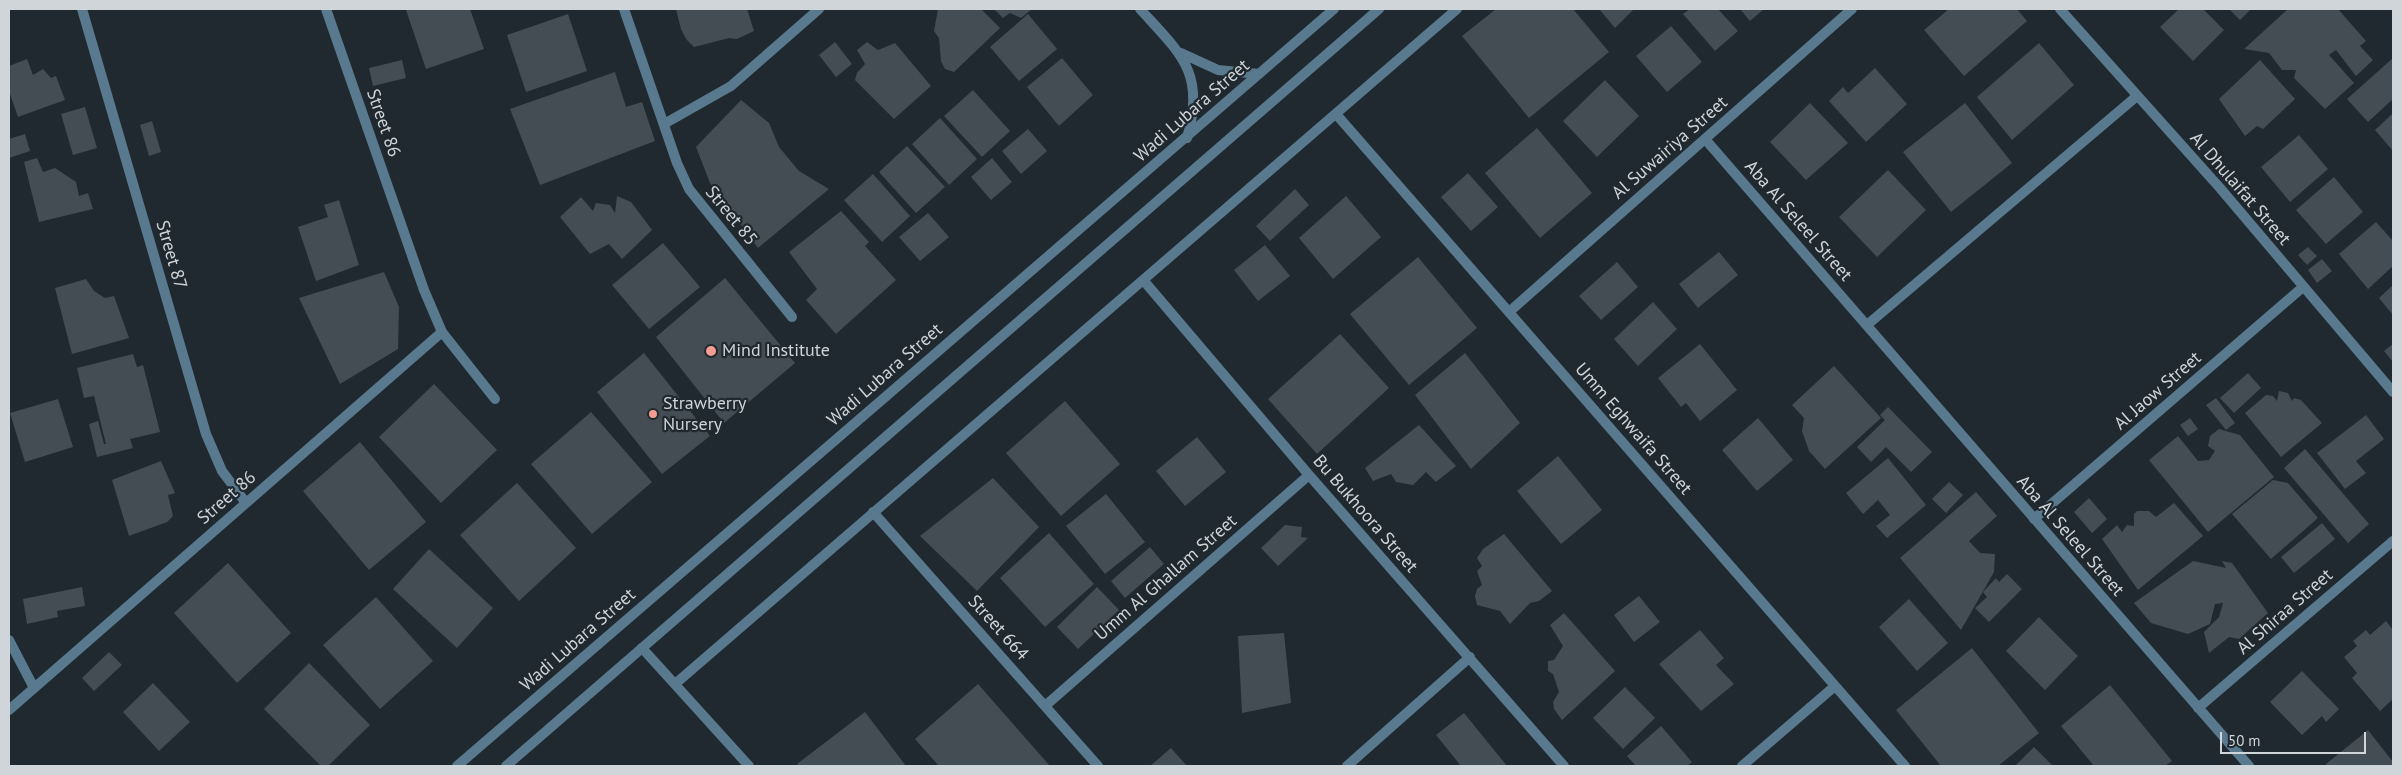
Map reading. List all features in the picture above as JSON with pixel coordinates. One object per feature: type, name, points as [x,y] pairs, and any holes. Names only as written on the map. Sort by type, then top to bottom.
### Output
[{"type":"street","name":"Street 87","points":[[82,9],[206,434],[222,470],[246,503]]},
{"type":"street","name":"Street 86","points":[[326,9],[424,290],[442,332],[495,399]]},
{"type":"street","name":"Street 85","points":[[624,9],[677,163],[689,189],[792,317]]},
{"type":"street","points":[[664,124],[732,86],[819,9]]},
{"type":"street","points":[[1140,9],[1181,53],[1190,73],[1194,95],[1193,117],[1187,138]]},
{"type":"street","name":"Wadi Lubara Street","points":[[457,766],[1187,138],[1334,9]]},
{"type":"street","points":[[506,766],[1379,9]]},
{"type":"street","points":[[676,684],[1458,9]]},
{"type":"street","name":"Al Suwairiya Street","points":[[1509,312],[1852,9]]},
{"type":"street","name":"Al Dhulaifat Street","points":[[2060,9],[2393,392]]},
{"type":"street","points":[[1181,53],[1218,70],[1259,74]]},
{"type":"street","points":[[1867,326],[2137,96]]},
{"type":"street","name":"Umm Eghwaifa Street","points":[[1336,114],[1905,766]]},
{"type":"street","name":"Aba Al Seleel Street","points":[[1705,139],[2249,766]]},
{"type":"street","name":"Bu Bukhoora Street","points":[[1144,281],[1309,475],[1564,766]]},
{"type":"street","name":"Al Jaow Street","points":[[2034,519],[2303,287]]},
{"type":"street","name":"Street 86","points":[[9,710],[442,332]]},
{"type":"street","name":"Umm Al Ghallam Street","points":[[1045,706],[1309,475]]},
{"type":"street","name":"Street 664","points":[[873,512],[1098,766]]},
{"type":"street","name":"Al Shiraa Street","points":[[2198,708],[2393,541]]},
{"type":"street","points":[[9,640],[34,688]]},
{"type":"street","points":[[642,648],[748,766]]},
{"type":"street","points":[[1347,766],[1470,657]]},
{"type":"street","points":[[1742,766],[1835,686]]},
{"type":"building","points":[[470,9],[484,49],[426,69],[406,10]]},
{"type":"building","points":[[676,9],[747,9],[754,31],[737,39],[729,38],[694,47],[686,39],[681,29]]},
{"type":"building","points":[[938,9],[981,9],[1000,28],[954,72],[945,69],[941,61],[939,38],[934,31]]},
{"type":"building","points":[[994,9],[1032,9],[1021,18],[1010,13],[1003,18]]},
{"type":"building","points":[[1496,9],[1573,9],[1609,52],[1529,118],[1462,36]]},
{"type":"building","points":[[1599,9],[1634,9],[1615,28]]},
{"type":"building","points":[[1690,9],[1718,9],[1738,31],[1715,51],[1683,14]]},
{"type":"building","points":[[1740,9],[1764,9],[1750,21]]},
{"type":"building","points":[[1949,9],[2017,9],[2027,21],[1964,76],[1924,30]]},
{"type":"building","points":[[2179,9],[2203,9],[2224,30],[2193,61],[2160,27]]},
{"type":"building","points":[[2229,9],[2251,9],[2240,20]]},
{"type":"building","points":[[2288,9],[2338,9],[2366,41],[2360,46],[2373,60],[2356,76],[2336,50],[2329,55],[2354,83],[2325,109],[2294,78],[2296,70],[2282,70],[2269,53],[2244,49]]},
{"type":"building","points":[[568,14],[587,71],[526,92],[507,35]]},
{"type":"building","points":[[1028,14],[1057,49],[1019,81],[990,47]]},
{"type":"building","points":[[1671,26],[1702,62],[1667,92],[1636,56]]},
{"type":"building","points":[[835,42],[852,64],[836,77],[819,55]]},
{"type":"building","points":[[867,42],[878,50],[895,43],[931,86],[894,119],[855,80],[857,73],[865,64],[857,50]]},
{"type":"building","points":[[2039,43],[2074,85],[2012,140],[1977,97]]},
{"type":"building","points":[[1062,58],[1093,95],[1059,126],[1027,87]]},
{"type":"building","points":[[2393,58],[2393,99],[2368,122],[2347,99]]},
{"type":"building","points":[[27,59],[33,75],[43,69],[51,78],[56,76],[65,100],[18,117],[9,91],[9,66]]},
{"type":"building","points":[[402,60],[406,78],[373,86],[369,68]]},
{"type":"building","points":[[2260,60],[2295,99],[2263,129],[2257,126],[2245,136],[2219,99]]},
{"type":"building","points":[[1875,68],[1907,104],[1866,142],[1829,101],[1843,87],[1848,93]]},
{"type":"building","points":[[615,72],[626,107],[642,102],[655,141],[540,185],[510,109]]},
{"type":"building","points":[[1605,80],[1639,116],[1597,157],[1563,121]]},
{"type":"building","points":[[973,90],[1010,131],[982,157],[944,116]]},
{"type":"building","points":[[741,100],[769,123],[779,147],[799,171],[829,189],[758,248],[710,183],[696,147]]},
{"type":"building","points":[[1810,103],[1848,143],[1806,180],[1770,142]]},
{"type":"building","points":[[1965,103],[2012,163],[1951,212],[1903,152]]},
{"type":"building","points":[[85,107],[97,148],[73,155],[61,114]]},
{"type":"building","points":[[2393,113],[2393,151],[2375,130]]},
{"type":"building","points":[[940,118],[977,159],[949,185],[912,144]]},
{"type":"building","points":[[152,121],[161,152],[149,156],[140,125]]},
{"type":"building","points":[[1537,128],[1592,193],[1540,238],[1485,173]]},
{"type":"building","points":[[1028,129],[1047,151],[1021,174],[1002,151]]},
{"type":"building","points":[[25,134],[30,151],[9,158],[9,139]]},
{"type":"building","points":[[2299,135],[2328,169],[2290,202],[2261,167]]},
{"type":"building","points":[[907,146],[945,187],[916,213],[879,172]]},
{"type":"building","points":[[37,158],[43,172],[55,168],[76,182],[79,196],[88,193],[93,209],[39,222],[24,162]]},
{"type":"building","points":[[992,158],[1012,182],[991,200],[971,177]]},
{"type":"building","points":[[1888,170],[1926,210],[1877,257],[1839,217]]},
{"type":"building","points":[[1468,173],[1498,207],[1471,231],[1441,197]]},
{"type":"building","points":[[873,174],[910,216],[882,242],[844,200]]},
{"type":"building","points":[[2334,177],[2363,212],[2326,244],[2296,210]]},
{"type":"building","points":[[1295,189],[1309,205],[1270,241],[1256,226]]},
{"type":"building","points":[[617,196],[631,202],[652,230],[622,259],[609,244],[590,254],[560,217],[581,197],[593,211],[596,203],[610,205],[615,213]]},
{"type":"building","points":[[1346,196],[1381,237],[1333,279],[1299,238]]},
{"type":"building","points":[[339,200],[359,265],[316,281],[298,227],[328,217],[324,205]]},
{"type":"building","points":[[841,211],[869,242],[865,246],[896,280],[836,334],[806,300],[817,289],[789,252]]},
{"type":"building","points":[[928,213],[949,237],[920,261],[899,237]]},
{"type":"building","points":[[2376,222],[2393,241],[2393,266],[2368,289],[2339,254]]},
{"type":"building","points":[[663,243],[700,287],[649,329],[612,285]]},
{"type":"building","points":[[1265,245],[1290,276],[1258,301],[1234,270]]},
{"type":"building","points":[[2308,247],[2317,256],[2307,265],[2298,255]]},
{"type":"building","points":[[1719,252],[1738,275],[1698,308],[1679,284]]},
{"type":"building","points":[[1418,257],[1477,328],[1409,385],[1350,314]]},
{"type":"building","points":[[2322,259],[2332,271],[2317,283],[2308,270]]},
{"type":"building","points":[[1617,262],[1638,287],[1601,320],[1579,296]]},
{"type":"building","points":[[384,272],[399,307],[398,349],[340,384],[299,298]]},
{"type":"building","name":"Mind Institute","points":[[725,278],[795,363],[724,423],[656,337]]},
{"type":"building","points":[[86,279],[94,291],[105,298],[114,296],[129,338],[72,354],[55,288]]},
{"type":"building","points":[[2393,285],[2393,315],[2379,298]]},
{"type":"building","points":[[1653,302],[1677,329],[1638,366],[1614,339]]},
{"type":"building","points":[[1340,334],[1389,388],[1317,454],[1268,399]]},
{"type":"building","points":[[1700,344],[1737,390],[1700,421],[1686,403],[1681,407],[1658,378]]},
{"type":"building","points":[[2393,344],[2393,362],[2384,351]]},
{"type":"building","name":"Strawberry Nursery","points":[[644,353],[710,436],[662,474],[597,392]]},
{"type":"building","points":[[1465,353],[1520,423],[1471,469],[1415,395]]},
{"type":"building","points":[[133,354],[137,367],[143,365],[160,432],[130,439],[133,448],[97,457],[89,424],[98,421],[104,444],[106,444],[94,396],[84,398],[77,368]]},
{"type":"building","points":[[1834,366],[1881,418],[1825,469],[1809,451],[1802,431],[1804,418],[1792,405]]},
{"type":"building","points":[[2248,373],[2261,388],[2234,413],[2220,398]]},
{"type":"building","points":[[434,384],[497,450],[441,503],[379,437]]},
{"type":"building","points":[[2279,391],[2288,393],[2292,401],[2294,398],[2301,400],[2322,423],[2281,457],[2245,413],[2266,395],[2273,396],[2277,401]]},
{"type":"building","points":[[2216,398],[2235,423],[2226,430],[2206,405]]},
{"type":"building","points":[[58,399],[73,447],[25,462],[10,413]]},
{"type":"building","points":[[1065,401],[1120,464],[1061,516],[1006,453]]},
{"type":"building","points":[[1888,407],[1932,452],[1911,472],[1886,447],[1871,462],[1857,447],[1885,420],[1880,415]]},
{"type":"building","points":[[591,412],[652,482],[592,534],[531,464]]},
{"type":"building","points":[[2366,415],[2384,439],[2356,461],[2366,473],[2345,489],[2317,453]]},
{"type":"building","points":[[1758,418],[1793,460],[1757,491],[1722,450]]},
{"type":"building","points":[[2190,418],[2198,429],[2188,436],[2180,425]]},
{"type":"building","points":[[1419,425],[1456,466],[1436,482],[1426,472],[1413,485],[1396,482],[1391,474],[1373,481],[1365,468]]},
{"type":"building","points":[[2219,429],[2240,435],[2274,477],[2208,532],[2149,460],[2178,436],[2198,461],[2209,460],[2215,451],[2208,446],[2210,436]]},
{"type":"building","points":[[1197,437],[1226,472],[1185,506],[1156,471]]},
{"type":"building","points":[[360,442],[426,522],[369,570],[303,491]]},
{"type":"building","points":[[2305,449],[2369,524],[2348,543],[2284,468]]},
{"type":"building","points":[[1558,456],[1602,510],[1561,544],[1517,491]]},
{"type":"building","points":[[1888,458],[1926,505],[1887,538],[1876,526],[1890,515],[1878,500],[1863,514],[1846,493]]},
{"type":"building","points":[[161,461],[175,493],[168,495],[173,516],[167,522],[129,536],[112,480]]},
{"type":"building","points":[[993,478],[1039,527],[977,591],[920,536]]},
{"type":"building","points":[[2273,480],[2288,483],[2318,518],[2271,559],[2232,514]]},
{"type":"building","points":[[1949,482],[1963,495],[1946,513],[1932,499]]},
{"type":"building","points":[[517,483],[576,548],[519,601],[460,535]]},
{"type":"building","points":[[1976,492],[1997,516],[1969,541],[1980,553],[1995,554],[1994,572],[1961,630],[1900,558]]},
{"type":"building","points":[[1106,494],[1145,542],[1105,574],[1066,526]]},
{"type":"building","points":[[2089,498],[2107,519],[2092,533],[2074,512]]},
{"type":"building","points":[[2174,503],[2203,536],[2138,590],[2102,539],[2117,525],[2122,532],[2127,525],[2134,526],[2134,514],[2137,511],[2149,511],[2156,517]]},
{"type":"building","points":[[2322,523],[2335,539],[2294,573],[2281,557]]},
{"type":"building","points":[[1285,525],[1302,527],[1301,537],[1308,538],[1278,566],[1261,548]]},
{"type":"building","points":[[1049,533],[1094,584],[1045,627],[1000,578]]},
{"type":"building","points":[[1504,534],[1552,591],[1539,601],[1530,603],[1510,624],[1500,611],[1477,605],[1475,596],[1477,589],[1482,585],[1477,571],[1482,566],[1477,558],[1483,549]]},
{"type":"building","points":[[1150,547],[1164,564],[1125,598],[1111,581]]},
{"type":"building","points":[[429,549],[493,608],[457,648],[393,589]]},
{"type":"building","points":[[2193,561],[2226,568],[2222,561],[2232,563],[2268,613],[2239,639],[2229,637],[2209,653],[2204,632],[2219,617],[2223,603],[2215,604],[2210,624],[2188,634],[2151,623],[2134,603]]},
{"type":"building","points":[[228,563],[291,633],[237,683],[174,613]]},
{"type":"building","points":[[2007,574],[2022,589],[1989,622],[1975,608],[1987,597],[1983,592],[1996,578],[1999,582]]},
{"type":"building","points":[[82,587],[85,606],[57,611],[58,617],[27,624],[23,599]]},
{"type":"building","points":[[1097,587],[1119,610],[1078,649],[1057,627]]},
{"type":"building","points":[[1639,596],[1660,622],[1634,642],[1614,615]]},
{"type":"building","points":[[376,597],[433,661],[380,709],[323,645]]},
{"type":"building","points":[[1909,599],[1948,643],[1917,671],[1879,627]]},
{"type":"building","points":[[1564,613],[1615,671],[1562,720],[1554,709],[1553,702],[1559,692],[1553,674],[1548,671],[1548,661],[1554,660],[1563,646],[1550,625]]},
{"type":"building","points":[[2039,617],[2078,656],[2045,690],[2006,651]]},
{"type":"building","points":[[2386,621],[2393,630],[2393,699],[2380,711],[2352,678],[2357,673],[2344,657],[2357,646],[2353,641],[2366,630],[2370,635]]},
{"type":"building","points":[[1700,630],[1724,658],[1716,665],[1734,684],[1701,711],[1659,664]]},
{"type":"building","points":[[1284,633],[1291,703],[1242,713],[1238,636]]},
{"type":"building","points":[[1972,648],[2039,733],[1998,766],[1941,766],[1896,710]]},
{"type":"building","points":[[109,652],[122,665],[94,691],[82,678]]},
{"type":"building","points":[[309,663],[370,725],[328,766],[321,766],[264,709]]},
{"type":"building","points":[[2302,671],[2339,709],[2326,722],[2322,716],[2302,735],[2270,702]]},
{"type":"building","points":[[153,683],[190,722],[159,751],[123,712]]},
{"type":"building","points":[[978,684],[1050,766],[939,766],[915,739]]},
{"type":"building","points":[[2110,685],[2172,761],[2165,766],[2094,766],[2061,726]]},
{"type":"building","points":[[1625,687],[1655,718],[1623,749],[1593,718]]},
{"type":"building","points":[[865,712],[906,766],[799,766],[797,764]]},
{"type":"building","points":[[1464,713],[1507,766],[1461,766],[1436,735]]},
{"type":"building","points":[[1661,726],[1692,762],[1687,766],[1636,766],[1627,756]]},
{"type":"building","points":[[2368,730],[2393,762],[2393,766],[2327,766],[2326,764]]},
{"type":"building","points":[[2034,747],[2053,766],[2015,766]]},
{"type":"building","points":[[1171,748],[1187,766],[1150,766]]},
{"type":"place","name":"Mind Institute","points":[[711,351]]},
{"type":"place","name":"Strawberry Nursery","points":[[653,414]]}]
